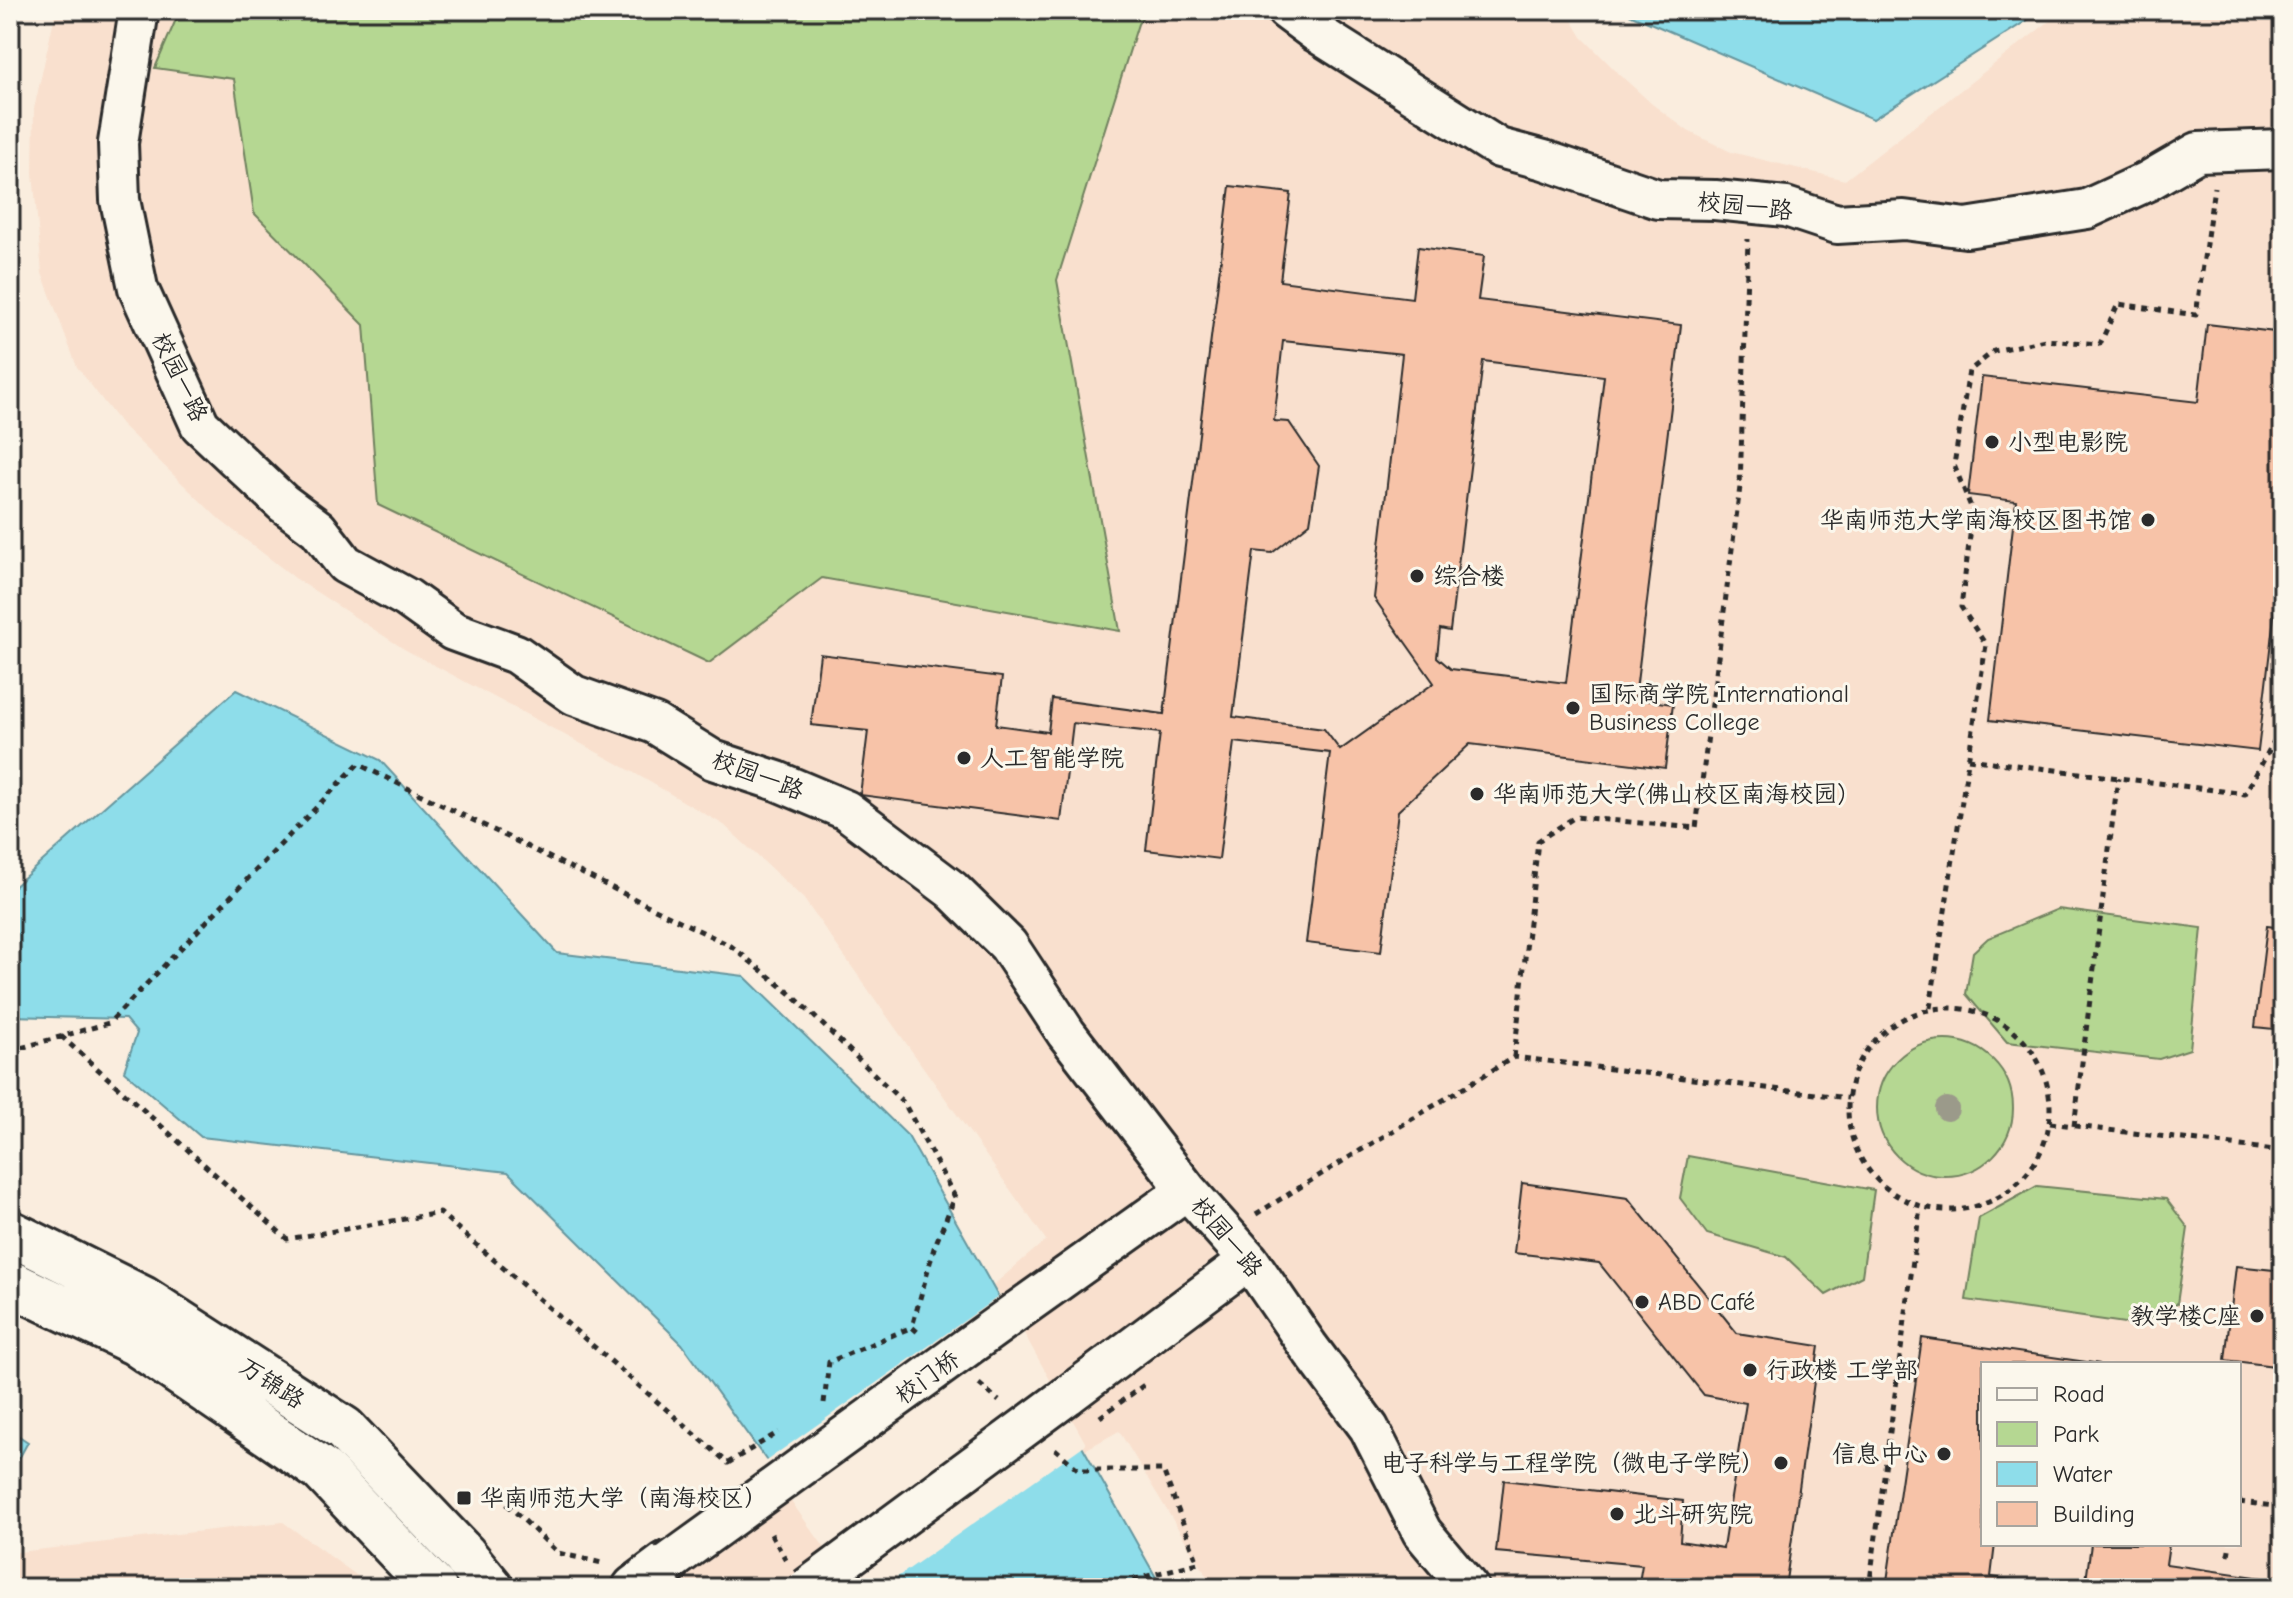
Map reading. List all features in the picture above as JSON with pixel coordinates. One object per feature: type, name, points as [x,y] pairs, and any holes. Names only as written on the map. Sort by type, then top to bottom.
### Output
[{"type":"street","name":"校园一路","points":[[139,10],[118,143],[120,200],[138,288],[200,425],[283,503],[318,529],[345,564],[407,598],[453,631],[516,654],[574,695],[655,724],[713,760],[777,781],[846,810],[952,890],[1008,945],[1066,1033],[1187,1190],[1237,1247],[1369,1428],[1422,1532],[1469,1588]]},
{"type":"street","name":"校园一路","points":[[1286,10],[1317,33],[1499,148],[1658,199],[1786,207],[1837,224],[1904,220],[1966,228],[2087,209],[2148,181],[2198,152],[2283,149]]},
{"type":"street","name":"校门桥","points":[[635,1572],[1017,1311],[1187,1190]]},
{"type":"street","name":"万锦路","points":[[10,1233],[143,1299],[344,1429],[464,1555],[491,1588]]},
{"type":"street","points":[[807,1588],[1067,1396],[1237,1247]]},
{"type":"street","name":"万锦路","points":[[10,1283],[136,1343],[322,1470],[434,1588]]},
{"type":"path","points":[[1930,1008],[1986,645],[1961,607],[1973,512],[1954,465],[1969,371],[1994,351],[2045,340],[2100,344],[2118,304],[2196,315],[2214,186]]},
{"type":"path","points":[[1514,1057],[1538,841],[1575,817],[1696,828],[1740,487],[1749,203]]},
{"type":"path","points":[[1968,759],[2245,794],[2283,725]]},
{"type":"path","points":[[10,1051],[109,1023],[358,764],[731,946],[790,993],[904,1103],[955,1197],[934,1248],[912,1327]]},
{"type":"path","points":[[2074,1126],[2118,778]]},
{"type":"path","points":[[1930,1008],[1962,1008],[1993,1016],[2019,1035],[2039,1061],[2050,1091],[2050,1123],[2040,1157],[2018,1185],[1989,1204],[1954,1212],[1920,1208],[1888,1192],[1864,1166],[1850,1133],[1848,1098],[1856,1066],[1874,1040],[1899,1020],[1930,1008]]},
{"type":"path","points":[[61,1036],[287,1239],[440,1213],[728,1463],[783,1430]]},
{"type":"path","points":[[1237,1247],[1514,1057],[1848,1098]]},
{"type":"path","points":[[2050,1123],[2283,1151]]},
{"type":"path","points":[[1869,1588],[1920,1208]]},
{"type":"path","points":[[912,1327],[924,1337]]},
{"type":"path","points":[[824,1405],[829,1362],[912,1327]]},
{"type":"path","points":[[972,1378],[1008,1409]]},
{"type":"path","points":[[1044,1439],[1079,1470],[1163,1470],[1198,1563],[1101,1588]]},
{"type":"path","points":[[2241,1502],[2283,1507]]},
{"type":"path","points":[[507,1504],[558,1553],[635,1572]]},
{"type":"path","points":[[2228,1555],[2230,1546]]},
{"type":"shaded area","name":"华南师范大学(佛山校区南海校园)","points":[[56,10],[1566,10],[1582,37],[1618,73],[1688,131],[1731,152],[1845,180],[2051,20],[2070,10],[2283,10],[2283,1588],[1214,1588],[1119,1431],[836,1588],[683,1588],[667,1564],[1046,1240],[803,898],[724,825],[617,763],[404,649],[295,578],[220,520],[121,424],[77,367],[42,273],[33,172],[34,109]]},
{"type":"shaded area","points":[[283,1522],[374,1588],[10,1588],[10,1553]]},
{"type":"green space","points":[[180,10],[1147,10],[1138,24],[1057,280],[1120,631],[822,578],[709,663],[378,505],[364,325],[254,213],[234,79],[155,68]]},
{"type":"green space","points":[[2058,909],[2202,928],[2190,1049],[2159,1059],[2007,1042],[1966,994],[1973,952],[1988,938]]},
{"type":"green space","points":[[1945,1040],[1971,1045],[1993,1060],[2008,1082],[2013,1108],[2008,1134],[1993,1156],[1971,1171],[1945,1176],[1919,1171],[1897,1156],[1882,1134],[1877,1108],[1882,1082],[1897,1060],[1919,1045]]},
{"type":"green space","points":[[1688,1156],[1874,1190],[1862,1276],[1826,1295],[1786,1257],[1707,1234],[1680,1198]]},
{"type":"green space","points":[[2037,1186],[2166,1199],[2188,1228],[2177,1304],[2138,1325],[1966,1300],[1979,1218]]},
{"type":"water","points":[[1620,10],[2043,10],[1873,119]]},
{"type":"water","points":[[236,690],[380,760],[557,953],[744,976],[908,1136],[1162,1588],[859,1588],[682,1344],[508,1172],[201,1137],[124,1071],[137,1033],[125,1019],[10,1016],[10,890]]},
{"type":"water","points":[[10,1430],[28,1442],[10,1475]]},
{"type":"pier","points":[[1002,1294],[1086,1444],[882,1588],[854,1588],[763,1463]]},
{"type":"building","name":"综合楼","points":[[1230,186],[1291,193],[1280,281],[1412,298],[1418,247],[1484,256],[1478,300],[1681,325],[1635,699],[1673,704],[1665,768],[1470,744],[1398,811],[1381,952],[1306,943],[1330,753],[1234,742],[1219,859],[1146,850],[1160,733],[1073,723],[1061,821],[860,795],[868,731],[811,725],[820,654],[1002,677],[996,725],[1048,732],[1052,699],[1164,714]],"holes":[[[1283,341],[1402,354],[1374,598],[1434,683],[1340,750],[1324,729],[1233,717],[1254,551],[1272,553],[1310,523],[1319,466],[1289,422],[1274,421]],[[1483,361],[1604,376],[1566,683],[1451,669],[1437,657],[1440,629],[1450,631]]]},
{"type":"building","name":"华南师范大学南海校区图书馆","points":[[2207,324],[2283,333],[2283,540],[2258,751],[1990,720],[2016,501],[1968,495],[1982,377],[2198,402]]},
{"type":"building","points":[[2267,926],[2283,928],[2283,1030],[2255,1027]]},
{"type":"building","name":"行政楼 工学部","points":[[1522,1183],[1628,1198],[1737,1333],[1819,1346],[1785,1588],[1638,1588],[1642,1565],[1496,1552],[1504,1480],[1683,1501],[1680,1541],[1723,1548],[1746,1403],[1704,1395],[1599,1263],[1514,1253]]},
{"type":"building","name":"教学楼C座","points":[[2236,1266],[2283,1271],[2283,1367],[2225,1360]]},
{"type":"building","name":"信息中心","points":[[1922,1338],[2086,1362],[1981,1362],[1981,1546],[1995,1546],[1991,1577],[2066,1588],[1886,1588]]},
{"type":"building","points":[[2091,1546],[2169,1546],[2166,1564],[2277,1580],[2276,1588],[2085,1588]]},
{"type":"place","name":"小型电影院","points":[[1992,442]]},
{"type":"place","name":"华南师范大学南海校区图书馆","points":[[2148,520]]},
{"type":"place","name":"综合楼","points":[[1417,576]]},
{"type":"place","name":"国际商学院 International Business College","points":[[1573,708]]},
{"type":"place","name":"人工智能学院","points":[[964,758]]},
{"type":"place","name":"华南师范大学(佛山校区南海校园)","points":[[1477,794]]},
{"type":"place","name":"ABD Café","points":[[1642,1302]]},
{"type":"place","name":"教学楼C座","points":[[2257,1316]]},
{"type":"place","name":"行政楼 工学部","points":[[1750,1370]]},
{"type":"place","name":"信息中心","points":[[1944,1454]]},
{"type":"place","name":"电子科学与工程学院（微电子学院）","points":[[1781,1463]]},
{"type":"place","name":"华南师范大学（南海校区）","points":[[464,1498]]},
{"type":"place","name":"北斗研究院","points":[[1617,1514]]}]
